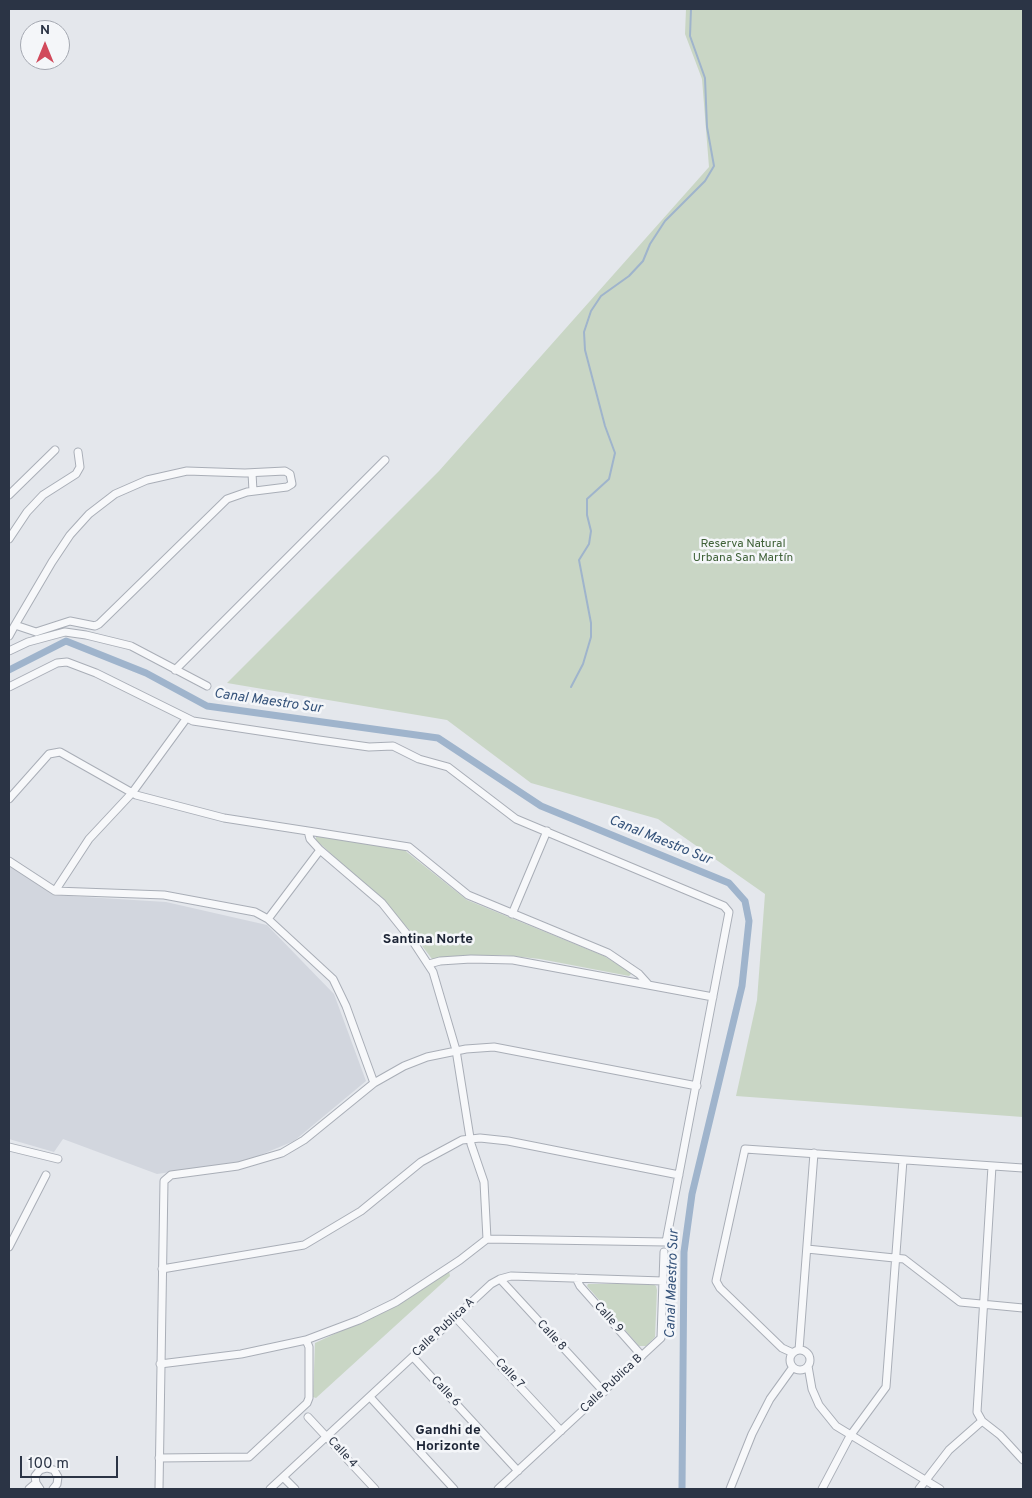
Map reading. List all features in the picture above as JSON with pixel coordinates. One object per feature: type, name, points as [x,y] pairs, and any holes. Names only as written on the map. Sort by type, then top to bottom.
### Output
[{"type":"street","points":[[9,495],[55,450]]},
{"type":"street","points":[[9,539],[27,512],[43,495],[76,474],[80,467],[78,452]]},
{"type":"street","points":[[175,670],[385,460]]},
{"type":"street","points":[[9,636],[15,625],[70,535],[104,501],[147,480],[174,472],[200,470],[285,471],[290,474],[292,480],[287,487],[231,496],[99,624],[95,626],[70,621],[36,632],[15,625]]},
{"type":"street","points":[[252,472],[253,491]]},
{"type":"street","points":[[9,651],[28,642],[65,632],[74,633],[131,646],[206,686]]},
{"type":"street","points":[[9,687],[57,663],[66,662],[96,673],[186,719],[369,747],[394,746],[420,759],[448,767],[513,817],[728,909],[730,916],[668,1240],[664,1243],[487,1239],[460,1260],[396,1302],[359,1320],[306,1340],[241,1354],[160,1364]]},
{"type":"street","points":[[55,891],[89,839],[132,793],[186,719]]},
{"type":"street","points":[[9,799],[46,757],[55,752],[65,753],[132,793],[216,816],[409,847],[463,892],[608,953],[638,974],[648,984]]},
{"type":"street","points":[[308,831],[310,839],[320,850],[377,899],[404,930],[429,964],[456,1050],[470,1139],[484,1182],[487,1239]]},
{"type":"street","points":[[512,914],[547,831]]},
{"type":"street","points":[[268,919],[320,850]]},
{"type":"street","points":[[9,861],[55,891],[164,895],[255,912],[268,919],[333,979],[346,1006],[374,1083]]},
{"type":"street","points":[[429,964],[440,961],[482,958],[513,960],[713,997]]},
{"type":"street","points":[[159,1489],[163,1185],[168,1176],[238,1166],[282,1153],[304,1140],[374,1083],[414,1062],[456,1050],[505,1049],[697,1086]]},
{"type":"street","points":[[162,1269],[304,1245],[362,1211],[426,1158],[453,1144],[470,1139],[508,1141],[679,1175]]},
{"type":"street","points":[[9,1147],[58,1158]]},
{"type":"street","points":[[940,1489],[836,1426],[820,1405],[812,1389],[808,1354],[782,1348],[720,1288],[716,1276],[744,1149],[1023,1168]]},
{"type":"street","points":[[808,1366],[802,1370],[794,1367],[790,1362],[796,1352],[807,1249],[814,1153]]},
{"type":"street","points":[[822,1489],[850,1436],[886,1387],[903,1160]]},
{"type":"street","points":[[992,1166],[977,1412],[982,1421],[1000,1435],[1023,1460]]},
{"type":"street","points":[[9,1247],[46,1175]]},
{"type":"street","points":[[807,1249],[896,1257],[910,1261],[950,1296],[960,1302],[1023,1308]]},
{"type":"street","name":"Calle Publica B","points":[[498,1489],[662,1338],[664,1252]]},
{"type":"street","points":[[500,1279],[511,1276],[663,1281]]},
{"type":"street","name":"Calle 9","points":[[576,1278],[580,1286],[642,1356]]},
{"type":"street","name":"Calle Publica A","points":[[270,1489],[491,1284],[500,1279]]},
{"type":"street","name":"Calle 8","points":[[500,1279],[604,1392]]},
{"type":"street","name":"Calle 7","points":[[456,1318],[561,1431]]},
{"type":"street","points":[[159,1458],[249,1458],[307,1403],[309,1364],[306,1340]]},
{"type":"street","name":"Calle 6","points":[[413,1357],[518,1471]]},
{"type":"street","points":[[730,1489],[752,1434],[770,1398],[794,1367]]},
{"type":"street","points":[[370,1397],[454,1489]]},
{"type":"street","name":"Calle 4","points":[[308,1417],[375,1489]]},
{"type":"street","points":[[919,1489],[949,1450],[982,1421]]},
{"type":"street","points":[[29,1489],[38,1486],[35,1476],[40,1470],[51,1469],[58,1477],[57,1484],[53,1489]]},
{"type":"street","points":[[283,1477],[295,1489]]},
{"type":"shaded area","points":[[9,865],[53,895],[166,902],[267,925],[334,994],[366,1081],[294,1141],[246,1161],[157,1174],[63,1139],[54,1152],[9,1139]]},
{"type":"green space","name":"Reserva Natural Urbana San Martín","points":[[686,9],[1023,9],[1023,1117],[736,1096],[757,1000],[765,894],[658,819],[531,783],[447,720],[227,683],[439,471],[709,167],[702,79],[685,34]]},
{"type":"green space","points":[[316,836],[403,849],[467,900],[604,956],[632,973],[629,976],[540,959],[503,955],[432,959],[414,935],[382,900],[316,840]]},
{"type":"green space","points":[[449,1271],[450,1276],[316,1398],[313,1397],[315,1343],[393,1307]]},
{"type":"green space","points":[[588,1284],[653,1284],[656,1286],[655,1337],[646,1346],[639,1346],[587,1286]]},
{"type":"waterway","points":[[571,687],[583,664],[591,637],[591,623],[579,560],[589,544],[591,531],[587,515],[587,499],[609,479],[615,453],[605,426],[585,350],[584,332],[591,311],[601,296],[629,276],[643,261],[650,244],[665,221],[705,181],[714,166],[707,127],[705,78],[690,36],[691,9]]},
{"type":"waterway","name":"Canal Maestro Sur","points":[[9,670],[66,641],[146,673],[207,706],[438,738],[541,806],[729,883],[745,901],[749,921],[742,986],[692,1194],[684,1252],[682,1489]]},
{"type":"district","name":"Santina Norte","points":[[428,940]]},
{"type":"district","name":"Gandhi de Horizonte","points":[[448,1439]]}]
